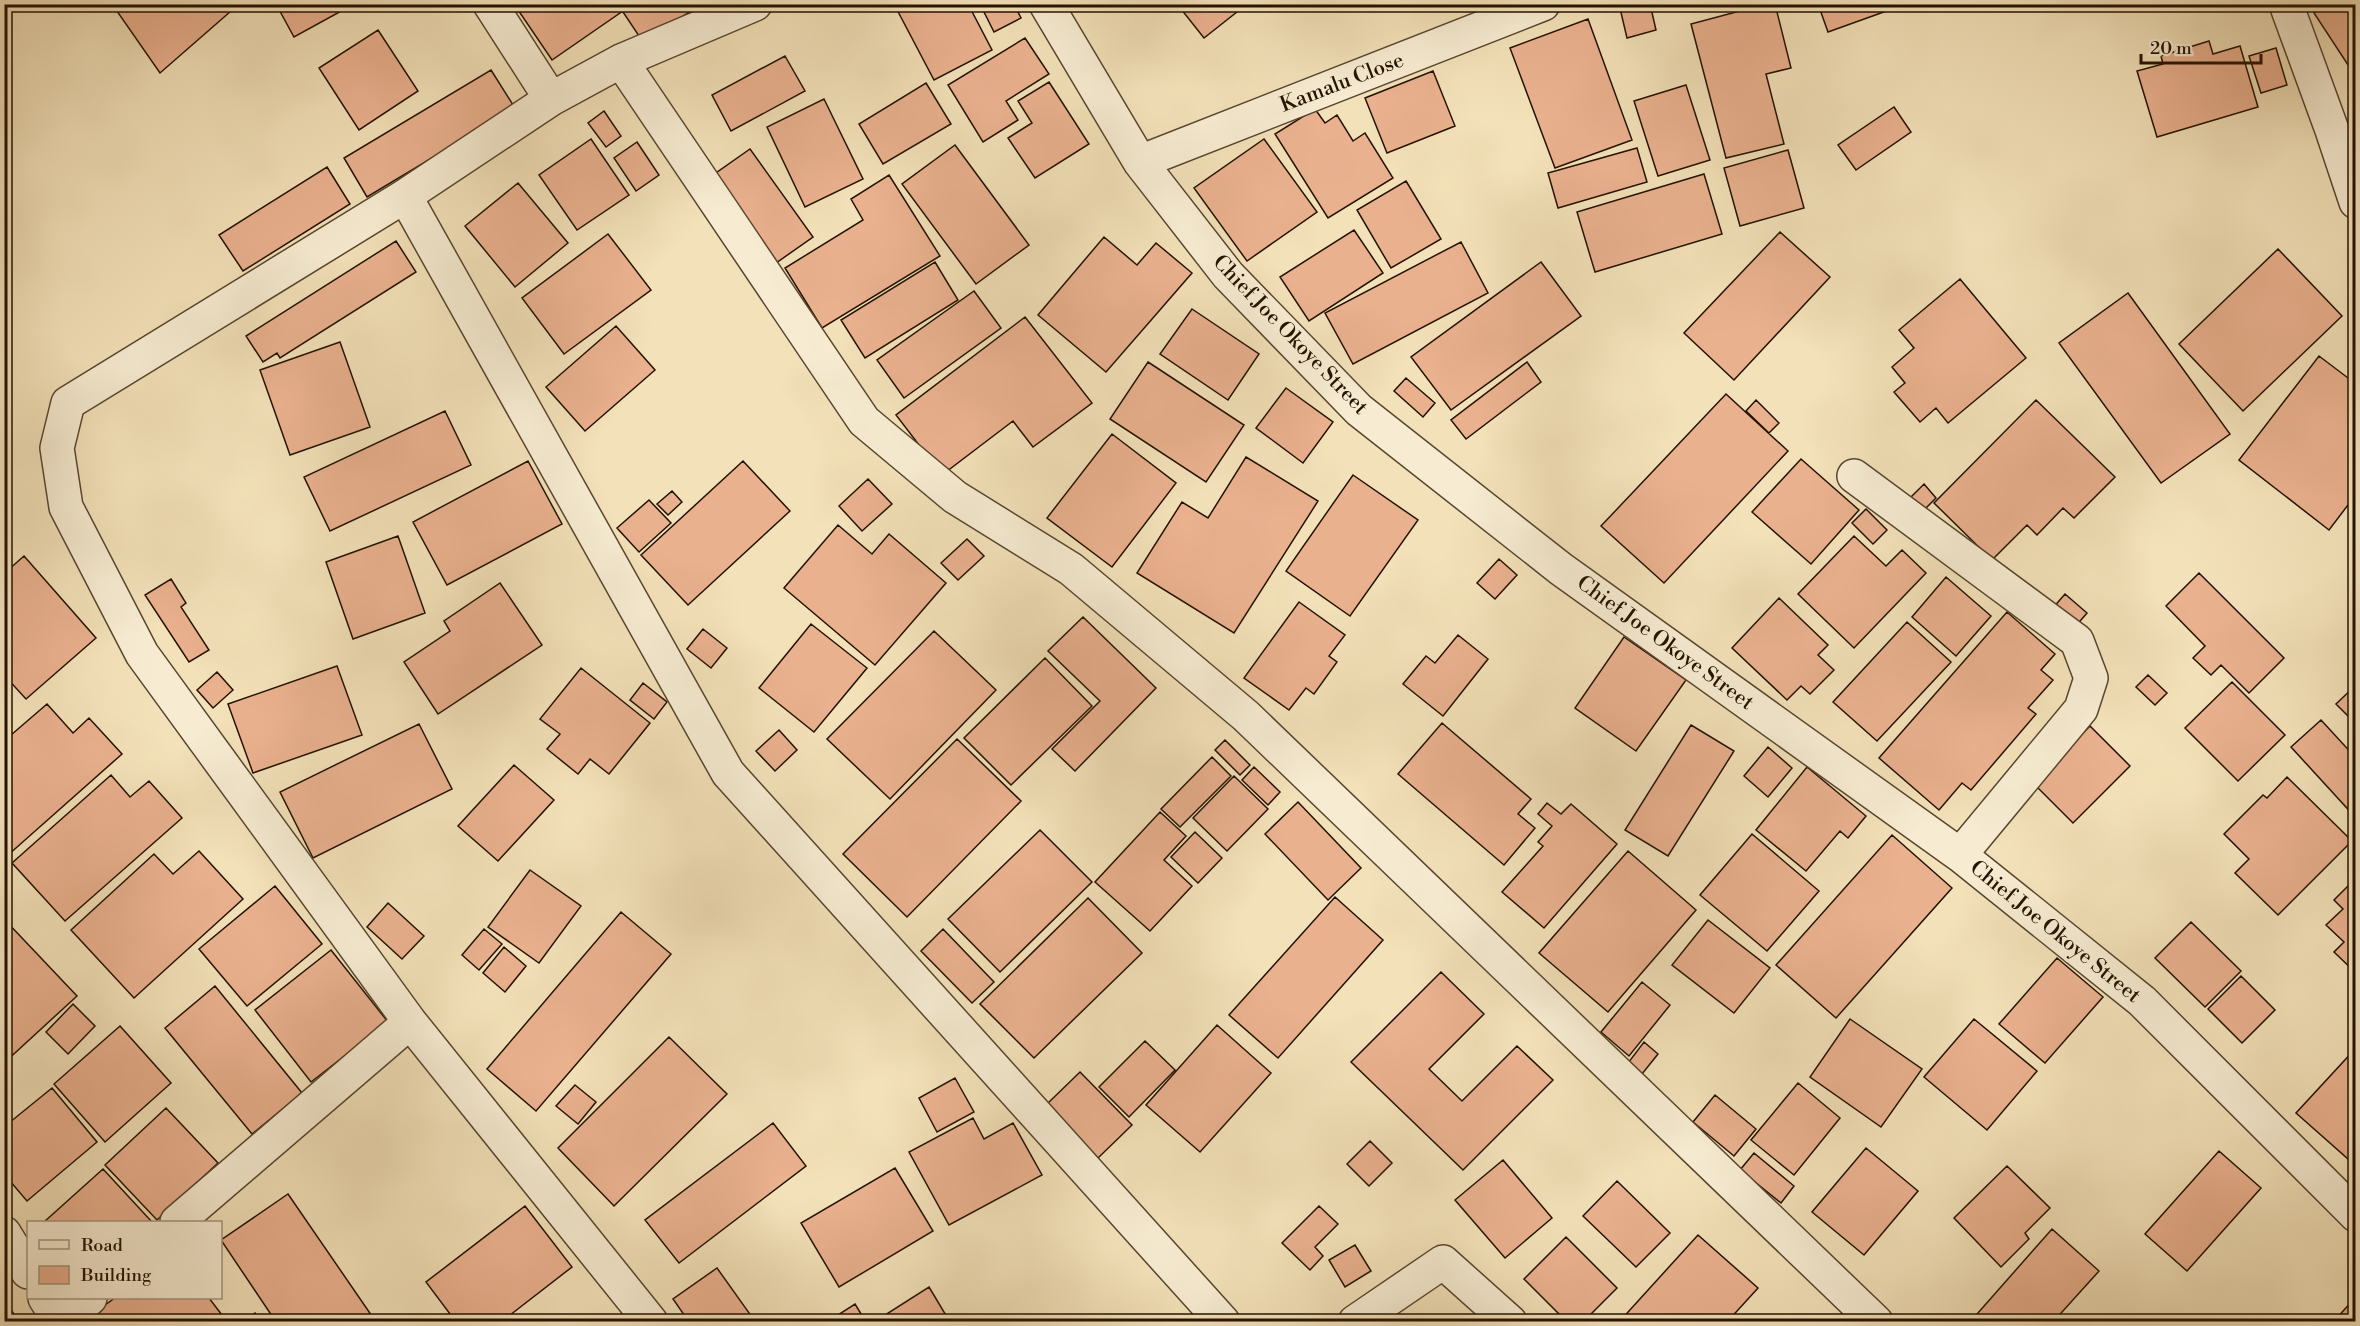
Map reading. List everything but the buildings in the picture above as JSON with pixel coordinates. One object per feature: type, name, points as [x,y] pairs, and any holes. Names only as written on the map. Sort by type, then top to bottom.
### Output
[{"type":"street","points":[[490,4],[551,99]]},
{"type":"street","name":"Chief Joe Okoye Street","points":[[1046,4],[1140,162],[1228,275],[1359,410],[1561,569],[1959,855],[2142,1001],[2355,1215]]},
{"type":"street","name":"Kamalu Close","points":[[1140,162],[1544,4]]},
{"type":"street","points":[[2286,4],[2332,130],[2355,202]]},
{"type":"street","points":[[651,1322],[410,1022],[142,654],[66,507],[57,448],[68,404],[405,196],[551,99],[621,61],[751,5]]},
{"type":"street","points":[[621,61],[864,421],[955,497],[1071,570],[1246,716],[1876,1322]]},
{"type":"street","points":[[405,196],[728,773],[1223,1322]]},
{"type":"street","points":[[1854,476],[2077,641],[2091,678],[2081,709],[1959,855]]},
{"type":"street","points":[[178,1221],[410,1022]]},
{"type":"street","points":[[4,1233],[27,1270]]},
{"type":"street","points":[[1355,1322],[1443,1262],[1510,1322]]},
{"type":"street","points":[[46,1299],[61,1322],[89,1299]]}]
